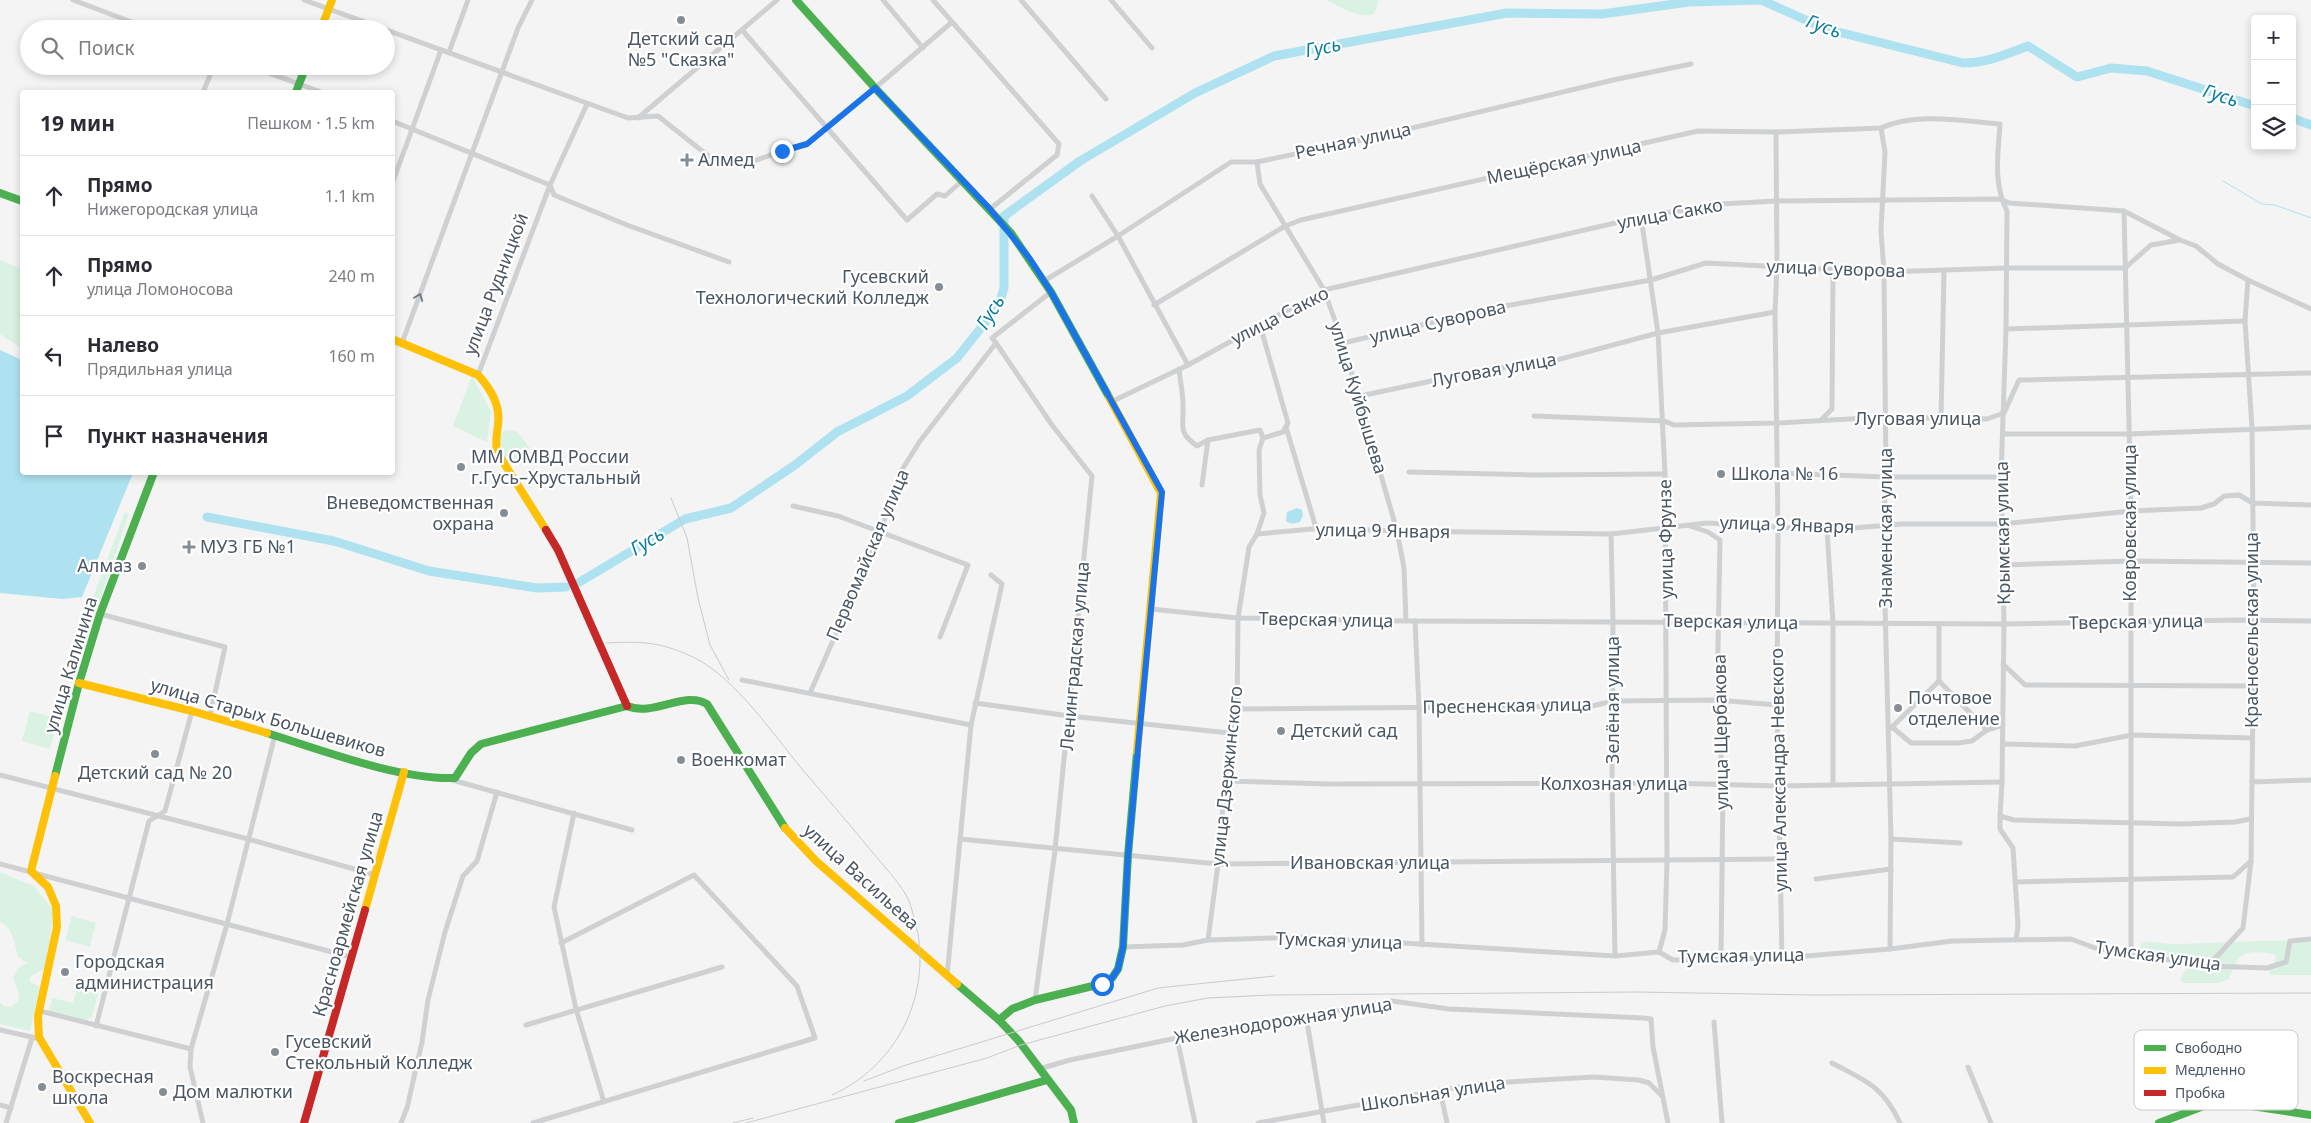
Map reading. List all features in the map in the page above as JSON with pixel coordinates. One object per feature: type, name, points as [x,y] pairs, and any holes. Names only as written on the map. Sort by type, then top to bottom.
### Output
[{"type":"main road","points":[[796,0],[875,88],[1011,233],[1051,292],[1162,492],[1128,855],[1123,947],[1118,969],[1112,978],[1102,984],[1035,1000],[1012,1009],[999,1020]]},
{"type":"main road","points":[[325,20],[331,4]]},
{"type":"main road","points":[[297,90],[302,75]]},
{"type":"main road","points":[[0,192],[20,200]]},
{"type":"main road","points":[[395,340],[478,374]]},
{"type":"main road","name":"улица Рудницкой","points":[[478,374],[490,390],[499,415],[495,437],[497,452],[558,550],[626,706]]},
{"type":"main road","name":"улица Калинина","points":[[31,871],[79,683],[100,614],[153,475]]},
{"type":"main road","name":"улица Старых Большевиков","points":[[79,683],[192,711],[404,772],[449,780]]},
{"type":"main road","name":"улица Васильева","points":[[626,706],[631,710],[644,711],[694,700],[706,703],[786,829],[798,843],[874,912],[920,950],[947,977],[999,1020],[1018,1040],[1070,1110],[1074,1123]]},
{"type":"main road","points":[[449,780],[455,778],[471,753],[481,744],[626,706]]},
{"type":"main road","name":"Красноармейская улица","points":[[304,1123],[404,772]]},
{"type":"main road","points":[[31,871],[49,889],[58,911],[54,945],[35,1038],[90,1123]]},
{"type":"main road","points":[[899,1123],[1047,1080]]},
{"type":"main road","points":[[2160,1123],[2194,1110]]},
{"type":"main road","points":[[2278,1110],[2311,1115]]},
{"type":"street","points":[[72,0],[126,20]]},
{"type":"street","points":[[304,0],[331,4],[369,20]]},
{"type":"street","points":[[449,52],[468,0]]},
{"type":"street","points":[[402,343],[522,19],[532,0]]},
{"type":"street","points":[[638,118],[778,0]]},
{"type":"street","points":[[883,0],[923,48]]},
{"type":"street","points":[[933,0],[1059,144],[1057,155],[990,209]]},
{"type":"street","points":[[1021,0],[1106,99]]},
{"type":"street","points":[[1111,0],[1152,48]]},
{"type":"street","points":[[395,31],[441,50],[628,118],[658,116],[710,158],[733,165],[746,164],[799,147],[826,128],[875,88],[952,22]]},
{"type":"street","points":[[743,31],[907,220],[937,194],[945,196],[962,181]]},
{"type":"street","points":[[395,176],[441,50]]},
{"type":"street","name":"Речная улица","points":[[1044,281],[1118,236],[1231,162],[1257,162],[1445,122],[1613,80],[1691,64]]},
{"type":"street","points":[[204,90],[210,75]]},
{"type":"street","points":[[274,75],[316,90]]},
{"type":"street","name":"улица Рудницкой","points":[[478,374],[550,185],[587,104]]},
{"type":"street","name":"Мещёрская улица","points":[[1154,306],[1284,226],[1301,220],[1326,216],[1698,131],[1776,132],[1881,128],[1897,121],[1947,120],[2000,124]]},
{"type":"street","points":[[395,122],[474,152],[550,185],[554,195],[628,225],[729,262]]},
{"type":"street","name":"Крымская улица","points":[[2000,124],[1997,184],[2000,198],[2007,211],[2006,329],[2001,476],[2004,624],[2000,829],[2012,848],[2018,926],[2016,940]]},
{"type":"street","name":"Знаменская улица","points":[[1881,128],[1885,152],[1881,231],[1884,272],[1886,477],[1883,526],[1891,839],[1890,949]]},
{"type":"street","name":"улица Александра Невского","points":[[1776,132],[1777,706],[1782,958]]},
{"type":"street","name":"улица Куйбышева","points":[[1257,162],[1260,184],[1324,290],[1343,343],[1360,396],[1397,531],[1404,568],[1406,621]]},
{"type":"street","points":[[1092,196],[1118,236],[1154,306],[1188,365]]},
{"type":"street","name":"улица Сакко","points":[[1111,402],[1188,365],[1324,290],[1641,217],[1721,204],[1776,201],[2000,198],[2009,203],[2124,211],[2180,240]]},
{"type":"street","name":"Ковровская улица","points":[[2124,211],[2131,511],[2131,955]]},
{"type":"street","name":"улица Фрунзе","points":[[1641,217],[1658,333],[1664,421],[1668,783],[1665,930],[1659,952]]},
{"type":"street","points":[[2125,268],[2151,245],[2180,240],[2196,246],[2218,264],[2248,280],[2311,309]]},
{"type":"street","name":"улица Суворова","points":[[1343,343],[1494,308],[1651,280],[1706,263],[1884,272],[2006,268],[2125,268]]},
{"type":"street","points":[[1821,420],[1832,408],[1833,270]]},
{"type":"street","points":[[1941,418],[1944,271]]},
{"type":"street","name":"Красносельская улица","points":[[2208,966],[2243,928],[2250,861],[2254,620],[2252,428],[2245,321],[2248,280]]},
{"type":"street","name":"Первомайская улица","points":[[810,693],[880,533],[900,473],[920,441],[996,343],[992,338],[1051,292]]},
{"type":"street","name":"Луговая улица","points":[[1360,396],[1498,367],[1523,369],[1658,333],[1775,312]]},
{"type":"street","points":[[2006,329],[2245,321]]},
{"type":"street","points":[[1179,369],[1183,406],[1181,426],[1186,438],[1197,446],[1208,440],[1260,430],[1263,438],[1282,432],[1288,423],[1260,325]]},
{"type":"street","name":"Ленинградская улица","points":[[996,343],[1052,425],[1092,476],[1070,716],[1055,850],[1035,1000]]},
{"type":"street","name":"Луговая улица","points":[[1534,416],[1664,421],[1674,424],[1777,423],[1885,417],[1987,419],[2004,412],[2019,380],[2311,373]]},
{"type":"street","points":[[1286,427],[1316,528]]},
{"type":"street","points":[[2003,434],[2130,434],[2311,427]]},
{"type":"street","name":"улица Дзержинского","points":[[1208,940],[1218,864],[1229,733],[1237,709],[1238,618],[1249,547],[1257,534],[1264,513],[1260,486],[1259,450],[1263,438]]},
{"type":"street","points":[[1202,485],[1208,440]]},
{"type":"street","points":[[1409,472],[1533,475],[1665,474]]},
{"type":"street","points":[[1777,473],[1886,477],[2001,476]]},
{"type":"street","name":"улица 9 Января","points":[[1257,534],[1316,528],[1611,534],[1707,523],[1827,530],[1883,526],[2002,524],[2131,511],[2201,508],[2214,504],[2224,496],[2240,495],[2253,503],[2311,505]]},
{"type":"street","points":[[793,506],[838,516],[968,565],[940,637]]},
{"type":"street","name":"улица Щербакова","points":[[1689,525],[1708,532],[1720,540],[1717,700],[1723,785],[1721,959]]},
{"type":"street","points":[[1827,530],[1833,623],[1833,784]]},
{"type":"street","name":"Зелёная улица","points":[[1611,534],[1614,702],[1612,783],[1614,956]]},
{"type":"street","points":[[2004,565],[2130,561],[2311,564]]},
{"type":"street","points":[[947,977],[975,703],[1002,584],[992,575]]},
{"type":"street","name":"Тверская улица","points":[[1151,609],[1238,618],[1406,621],[1886,622],[1939,624],[2311,621]]},
{"type":"street","points":[[100,614],[225,647],[210,716]]},
{"type":"street","points":[[1415,621],[1419,707],[1422,945]]},
{"type":"street","points":[[1939,624],[1939,681],[1987,730]]},
{"type":"street","points":[[2003,664],[2025,685],[2131,687],[2254,686]]},
{"type":"street","points":[[742,680],[972,725]]},
{"type":"street","points":[[1887,732],[1939,681]]},
{"type":"street","name":"Пресненская улица","points":[[1237,709],[1326,710],[1419,707],[1592,706],[1614,702],[1717,700],[1777,706]]},
{"type":"street","points":[[975,703],[1070,716],[1229,733]]},
{"type":"street","points":[[96,1026],[149,821],[165,811],[192,711]]},
{"type":"street","points":[[1892,727],[1910,743],[1958,743],[1972,741],[1987,730],[2003,725]]},
{"type":"street","points":[[203,1123],[190,1067],[191,1049],[227,924],[275,735]]},
{"type":"street","points":[[2003,744],[2075,746],[2132,735],[2252,738]]},
{"type":"street","points":[[0,775],[375,874]]},
{"type":"street","name":"улица Старых Большевиков","points":[[449,780],[632,830]]},
{"type":"street","points":[[2252,782],[2311,780]]},
{"type":"street","name":"Колхозная улица","points":[[1226,781],[1419,785],[1668,783],[1778,786],[2002,782]]},
{"type":"street","points":[[401,1123],[407,1108],[422,1042],[428,1000],[445,932],[463,876],[478,861],[498,792]]},
{"type":"street","points":[[574,813],[554,907],[576,1009],[604,1102]]},
{"type":"street","points":[[2000,816],[2014,820],[2182,824],[2235,822],[2250,819]]},
{"type":"street","name":"Ивановская улица","points":[[960,839],[1055,850],[1218,864],[1781,859]]},
{"type":"street","points":[[1891,839],[1960,843]]},
{"type":"street","points":[[2015,882],[2233,877],[2250,861]]},
{"type":"street","points":[[0,864],[351,957]]},
{"type":"street","points":[[1816,879],[1891,869]]},
{"type":"street","points":[[533,1123],[815,1038],[797,986],[694,875],[561,944]]},
{"type":"street","name":"Тумская улица","points":[[1123,947],[1183,946],[1208,940],[1304,937],[1614,956],[1659,952],[1673,960],[1782,958],[1890,949],[1952,941],[2071,939],[2095,948],[2131,955],[2208,966],[2267,968],[2286,962],[2290,941],[2311,939]]},
{"type":"street","points":[[526,1025],[722,967]]},
{"type":"street","name":"Железнодорожная улица","points":[[1039,1069],[1070,1060],[1177,1038],[1392,1001],[1449,1009],[1651,1019],[1662,1096]]},
{"type":"street","points":[[40,1011],[191,1049]]},
{"type":"street","points":[[1306,1016],[1324,1123]]},
{"type":"street","points":[[1714,1022],[1722,1123]]},
{"type":"street","points":[[0,1030],[35,1038],[6,1123]]},
{"type":"street","points":[[1177,1038],[1195,1123]]},
{"type":"street","points":[[1832,1063],[1878,1088],[1887,1097],[1900,1123]]},
{"type":"street","points":[[1968,1067],[1991,1123]]},
{"type":"street","name":"Школьная улица","points":[[1258,1123],[1475,1084],[1594,1077],[1649,1083],[1662,1096]]},
{"type":"street","points":[[1440,1090],[1447,1123]]},
{"type":"street","points":[[1662,1096],[1668,1123]]},
{"type":"street","points":[[0,1105],[11,1108]]},
{"type":"green space","points":[[1327,0],[1379,0],[1374,14],[1363,15],[1350,12]]},
{"type":"green space","points":[[0,260],[20,269],[20,347],[0,334]]},
{"type":"green space","points":[[472,376],[491,412],[487,442],[453,426]]},
{"type":"green space","points":[[506,430],[518,432],[529,447],[529,457],[522,465],[507,462],[500,443],[501,434]]},
{"type":"green space","points":[[125,512],[129,514],[99,602],[92,600]]},
{"type":"green space","points":[[30,711],[58,719],[50,749],[22,741]]},
{"type":"green space","points":[[0,872],[34,886],[53,910],[50,941],[44,969],[31,976],[29,981],[40,987],[30,1031],[0,1024],[0,1002],[4,1006],[11,1007],[18,1002],[19,994],[13,978],[17,969],[27,963],[18,957],[11,932],[0,922]]},
{"type":"green space","points":[[72,916],[96,923],[90,947],[65,940]]},
{"type":"green space","points":[[2311,940],[2311,975],[2270,975],[2269,969],[2276,960],[2275,955],[2252,952],[2240,957],[2229,979],[2218,983],[2184,983],[2180,980],[2187,966],[2180,958],[2147,954],[2140,947],[2142,943],[2150,942],[2172,944]]},
{"type":"green space","points":[[77,989],[98,994],[92,1017],[86,1020],[49,1011],[52,998],[73,1003]]},
{"type":"water","points":[[0,350],[20,359],[20,475],[132,475],[82,597],[62,599],[0,593]]},
{"type":"water","points":[[1297,508],[1302,510],[1303,515],[1300,522],[1291,523],[1286,521],[1287,512]]},
{"type":"waterway","name":"Гусь","points":[[578,583],[685,519],[731,508],[795,465],[837,432],[907,396],[957,358],[999,305],[1004,288],[1004,216],[1080,161],[1195,93],[1274,56],[1507,13],[1602,14],[1689,2],[1761,0],[1826,29],[1963,63],[1989,60],[2028,46],[2077,77],[2111,68],[2147,71],[2252,105]]},
{"type":"waterway","name":"Гусь","points":[[2296,119],[2311,125]]},
{"type":"waterway","points":[[2223,181],[2262,204],[2275,205],[2311,218]]},
{"type":"waterway","name":"Гусь","points":[[207,517],[334,541],[429,571],[537,588],[566,587]]},
{"type":"railway","points":[[671,498],[687,538],[698,598],[710,645],[729,680]]},
{"type":"railway","points":[[606,643],[630,642],[652,644],[672,649],[695,658],[725,679],[753,708],[890,873],[906,895],[912,909],[918,934],[920,959],[918,984],[912,1007],[902,1030],[889,1050],[873,1068],[854,1083],[832,1095]]},
{"type":"railway","points":[[864,1081],[903,1066],[1158,988],[1274,976]]},
{"type":"railway","points":[[746,1123],[987,1058],[1021,1045],[1165,1006],[1208,998],[1270,995],[1637,992],[1813,995],[2311,993]]},
{"type":"railway","points":[[733,1123],[753,1118]]},
{"type":"traffic: fast","points":[[796,0],[875,88],[1011,233],[1051,292],[1109,397]]},
{"type":"traffic: fast","points":[[297,90],[303,75]]},
{"type":"traffic: fast","points":[[0,193],[20,200]]},
{"type":"traffic: fast","points":[[55,776],[79,683],[100,614],[153,475]]},
{"type":"traffic: fast","points":[[627,706],[648,708],[689,700],[707,704],[785,828]]},
{"type":"traffic: fast","points":[[267,733],[386,769],[410,774],[455,778],[471,753],[481,744],[627,706]]},
{"type":"traffic: fast","points":[[999,1020],[1012,1009],[1035,1000],[1101,984],[1112,978],[1118,969],[1123,947],[1128,855],[1137,752]]},
{"type":"traffic: fast","points":[[957,984],[999,1020],[1018,1040],[1071,1110],[1074,1123]]},
{"type":"traffic: fast","points":[[899,1123],[1047,1080]]},
{"type":"traffic: fast","points":[[2159,1123],[2193,1110]]},
{"type":"traffic: fast","points":[[2278,1110],[2311,1115]]},
{"type":"traffic: slow","points":[[324,20],[332,0]]},
{"type":"traffic: slow","points":[[395,340],[478,375],[483,380],[494,398],[498,411],[497,452],[546,530]]},
{"type":"traffic: slow","points":[[1109,397],[1161,493],[1137,752]]},
{"type":"traffic: slow","points":[[79,683],[192,711],[267,733]]},
{"type":"traffic: slow","points":[[365,910],[404,772]]},
{"type":"traffic: slow","points":[[55,776],[31,871],[48,887],[56,906],[57,927],[38,1016],[39,1037],[90,1123]]},
{"type":"traffic: slow","points":[[785,828],[816,861],[957,984]]},
{"type":"traffic: jam","points":[[546,530],[558,550],[627,706]]},
{"type":"traffic: jam","points":[[304,1123],[365,910]]},
{"type":"place","name":"Детский сад №5 \"Сказка\"","points":[[681,20]]},
{"type":"place","name":"Алмед","points":[[687,160]]},
{"type":"place","name":"Гусевский Технологический Колледж","points":[[939,287]]},
{"type":"place","name":"ММ ОМВД России г.Гусь–Хрустальный","points":[[461,467]]},
{"type":"place","name":"Школа № 16","points":[[1721,474]]},
{"type":"place","name":"Вневедомственная охрана","points":[[504,513]]},
{"type":"place","name":"МУЗ ГБ №1","points":[[189,547]]},
{"type":"place","name":"Алмаз","points":[[142,566]]},
{"type":"place","name":"Почтовое отделение","points":[[1898,708]]},
{"type":"place","name":"Детский сад","points":[[1281,731]]},
{"type":"place","name":"Детский сад № 20","points":[[155,754]]},
{"type":"place","name":"Военкомат","points":[[681,760]]},
{"type":"place","name":"Городская администрация","points":[[65,972]]},
{"type":"place","name":"Гусевский Стекольный Колледж","points":[[275,1052]]},
{"type":"place","name":"Воскресная школа","points":[[42,1087]]},
{"type":"place","name":"Дом малютки","points":[[163,1092]]},
{"type":"route","points":[[782,151],[807,144],[875,88],[990,209],[1030,259],[1051,292],[1162,492],[1128,855],[1123,947],[1118,969],[1112,978],[1102,984]]}]
